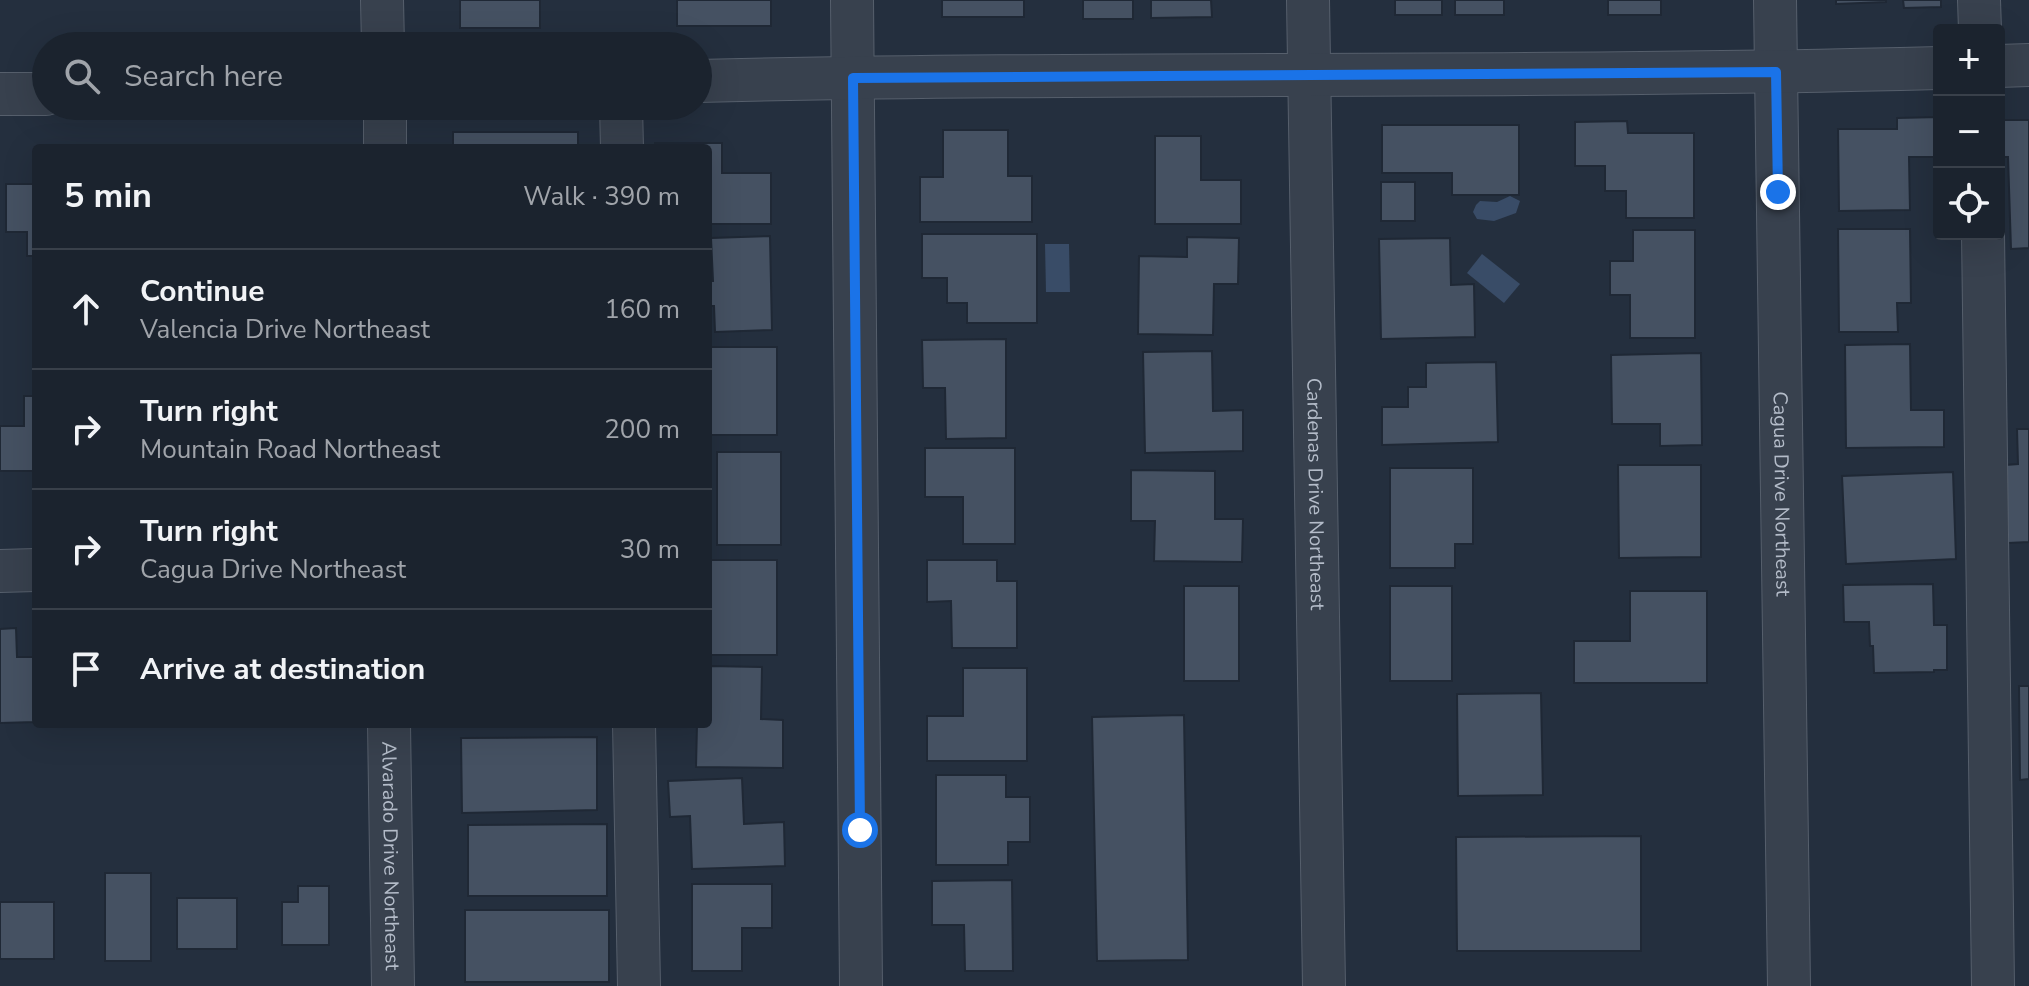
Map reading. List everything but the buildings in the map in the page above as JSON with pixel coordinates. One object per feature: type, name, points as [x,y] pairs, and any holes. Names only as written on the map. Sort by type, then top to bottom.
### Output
[{"type":"street","points":[[382,0],[383,32]]},
{"type":"street","points":[[852,0],[861,986]]},
{"type":"street","name":"Cardenas Drive Northeast","points":[[1308,0],[1324,986]]},
{"type":"street","name":"Cagua Drive Northeast","points":[[1775,0],[1789,986]]},
{"type":"street","points":[[1979,0],[1980,24]]},
{"type":"street","points":[[2005,66],[2029,65]]},
{"type":"street","points":[[712,81],[1933,68]]},
{"type":"street","points":[[0,94],[32,94]]},
{"type":"street","points":[[385,120],[385,144]]},
{"type":"street","points":[[621,120],[622,144]]},
{"type":"street","points":[[1983,240],[1993,986]]},
{"type":"street","points":[[0,571],[32,570]]},
{"type":"street","name":"Alvarado Drive Northeast","points":[[389,728],[393,986]]},
{"type":"street","points":[[634,728],[639,986]]},
{"type":"water","points":[[1510,196],[1520,201],[1516,213],[1494,221],[1477,219],[1473,212],[1480,201],[1497,202]]},
{"type":"water","points":[[1045,244],[1069,244],[1070,292],[1046,292]]},
{"type":"water","points":[[1482,254],[1520,284],[1504,303],[1467,273]]},
{"type":"route","points":[[860,830],[853,78],[1776,72],[1778,192]]}]
